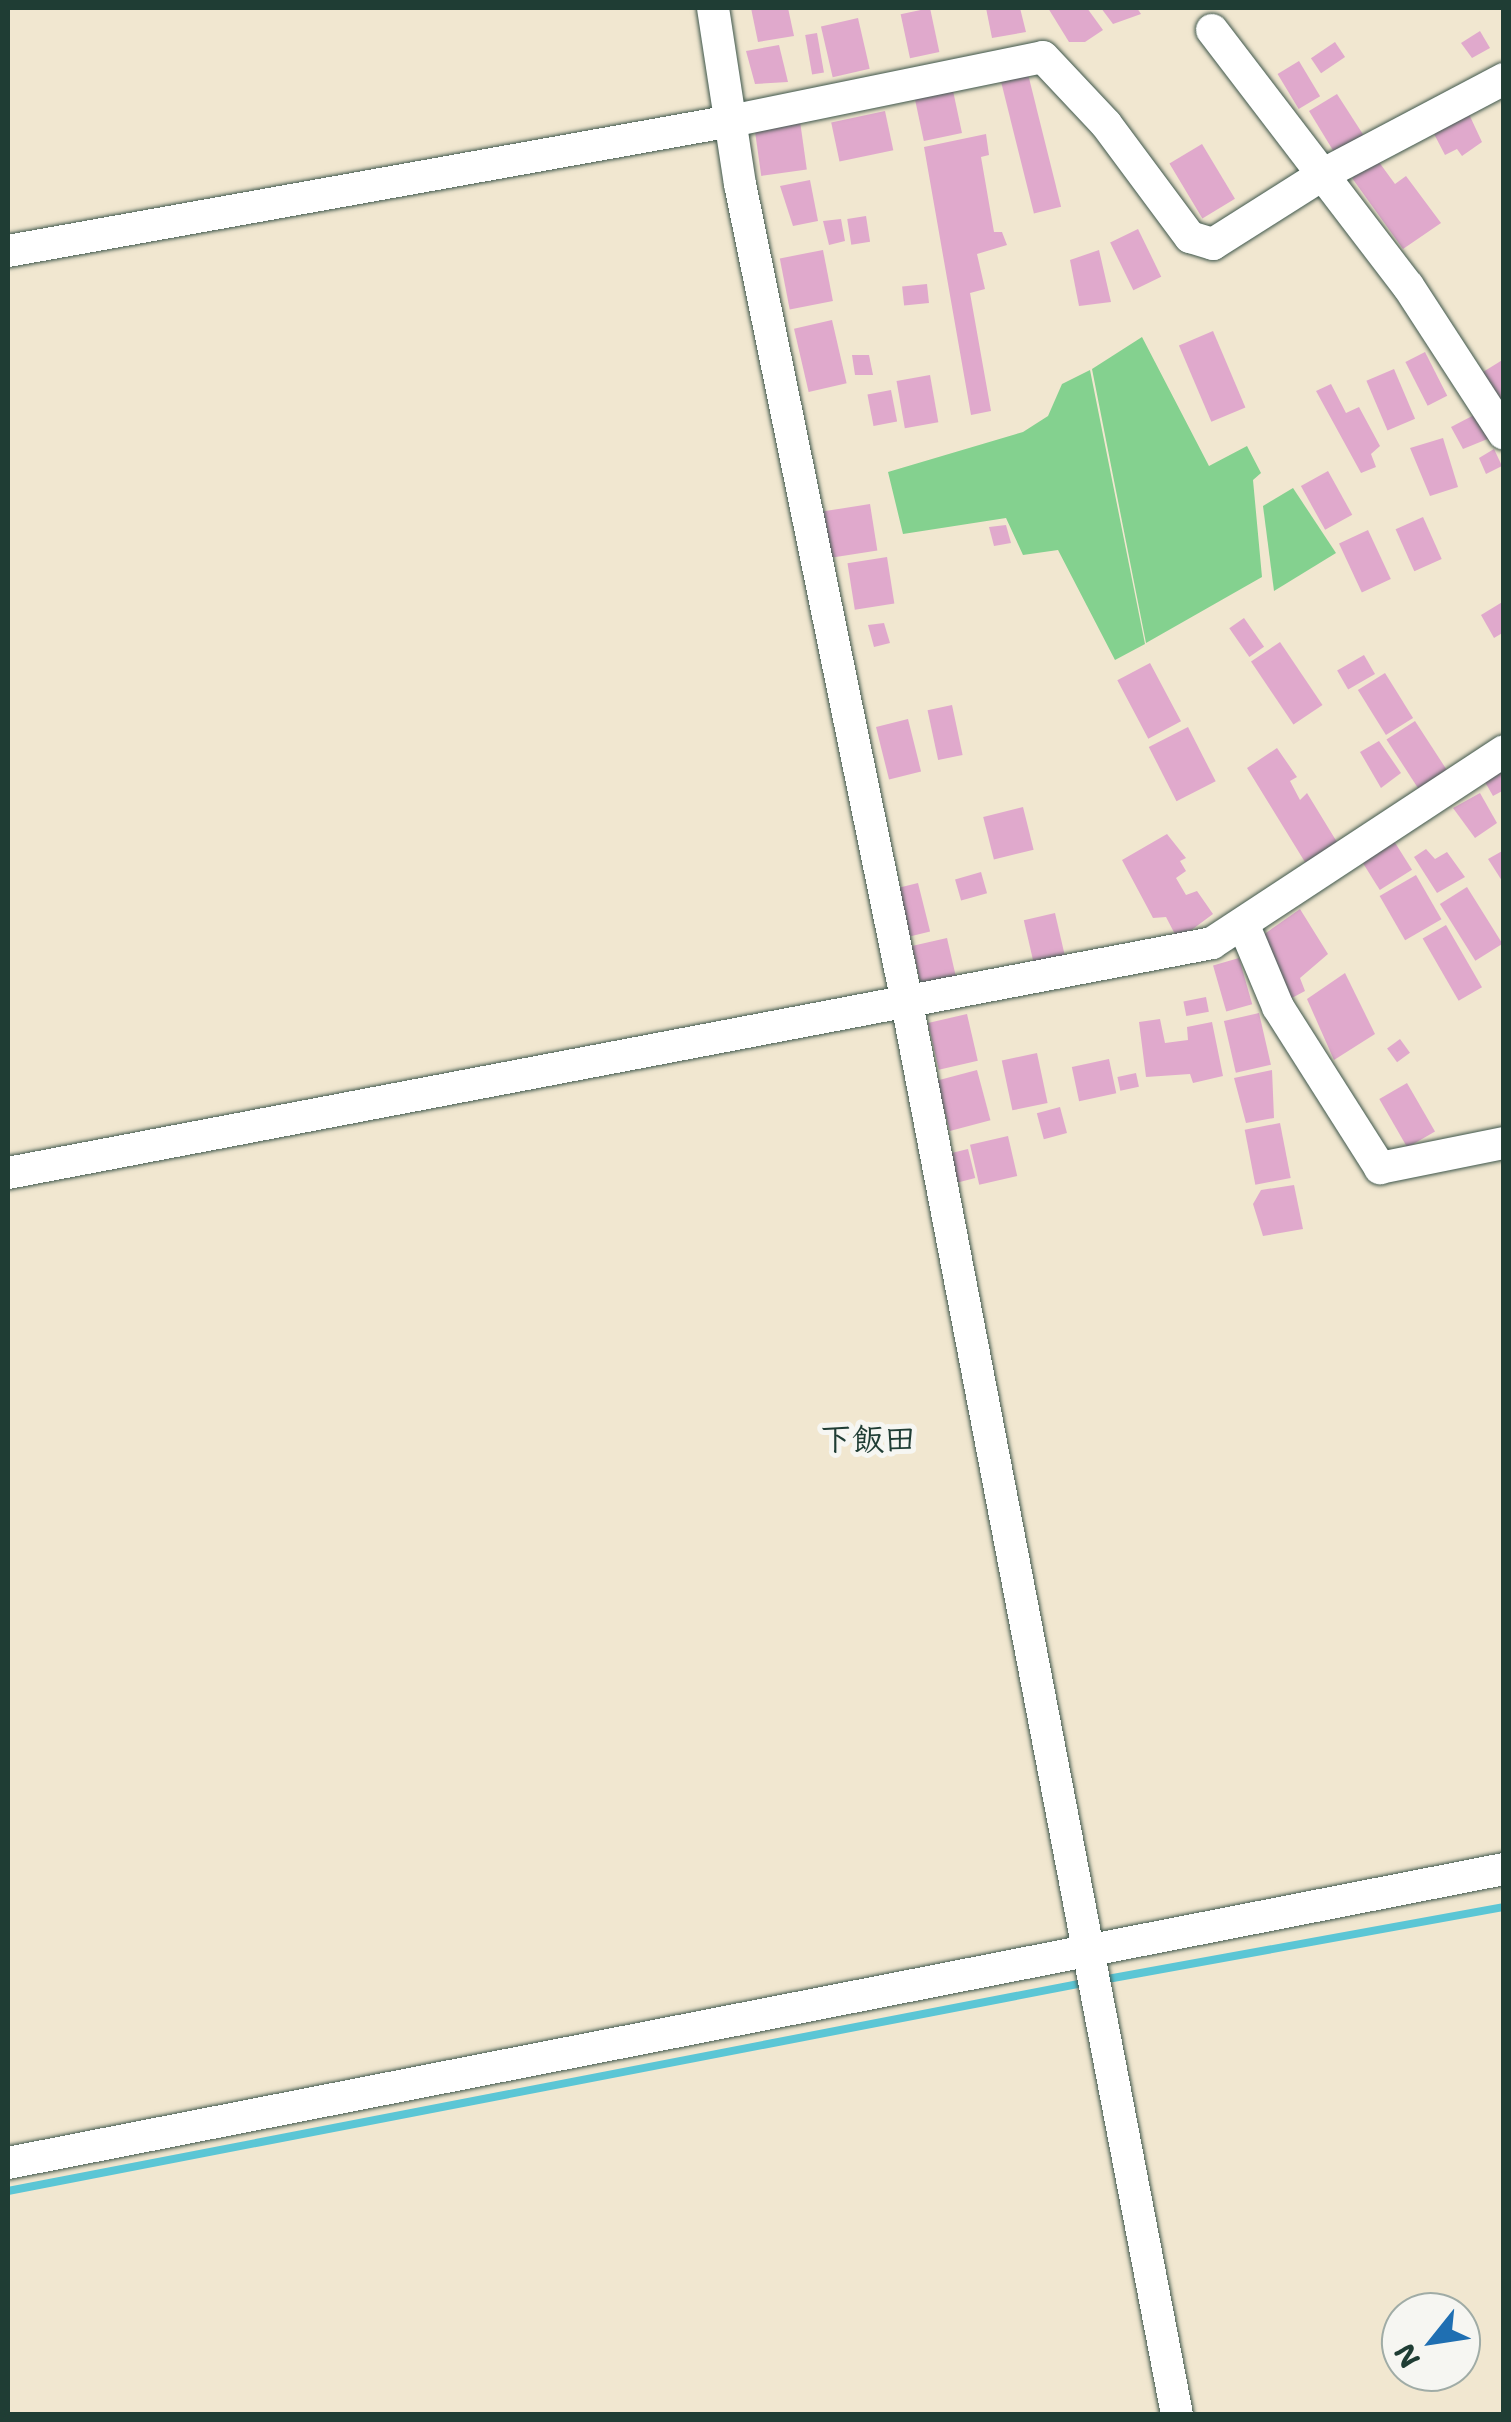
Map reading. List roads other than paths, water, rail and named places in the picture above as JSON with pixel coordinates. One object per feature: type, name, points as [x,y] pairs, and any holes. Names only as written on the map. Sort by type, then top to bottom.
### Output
[{"type":"street","points":[[713,8],[730,121],[906,998],[1177,2414]]},
{"type":"street","points":[[1212,30],[1408,286],[1504,434]]},
{"type":"street","points":[[8,250],[730,121],[1042,57],[1106,124],[1190,237],[1214,244],[1322,175],[1504,79]]},
{"type":"street","points":[[8,1173],[906,998],[1212,943],[1244,926],[1504,750]]},
{"type":"street","points":[[1244,926],[1278,1007],[1380,1168],[1504,1143]]},
{"type":"street","points":[[8,2163],[1087,1958],[1504,1869]]},
{"type":"waterway","points":[[1102,1980],[1504,1907]]},
{"type":"waterway","points":[[8,2191],[1088,1982]]},
{"type":"district","name":"下飯田","points":[[868,1439]]}]
